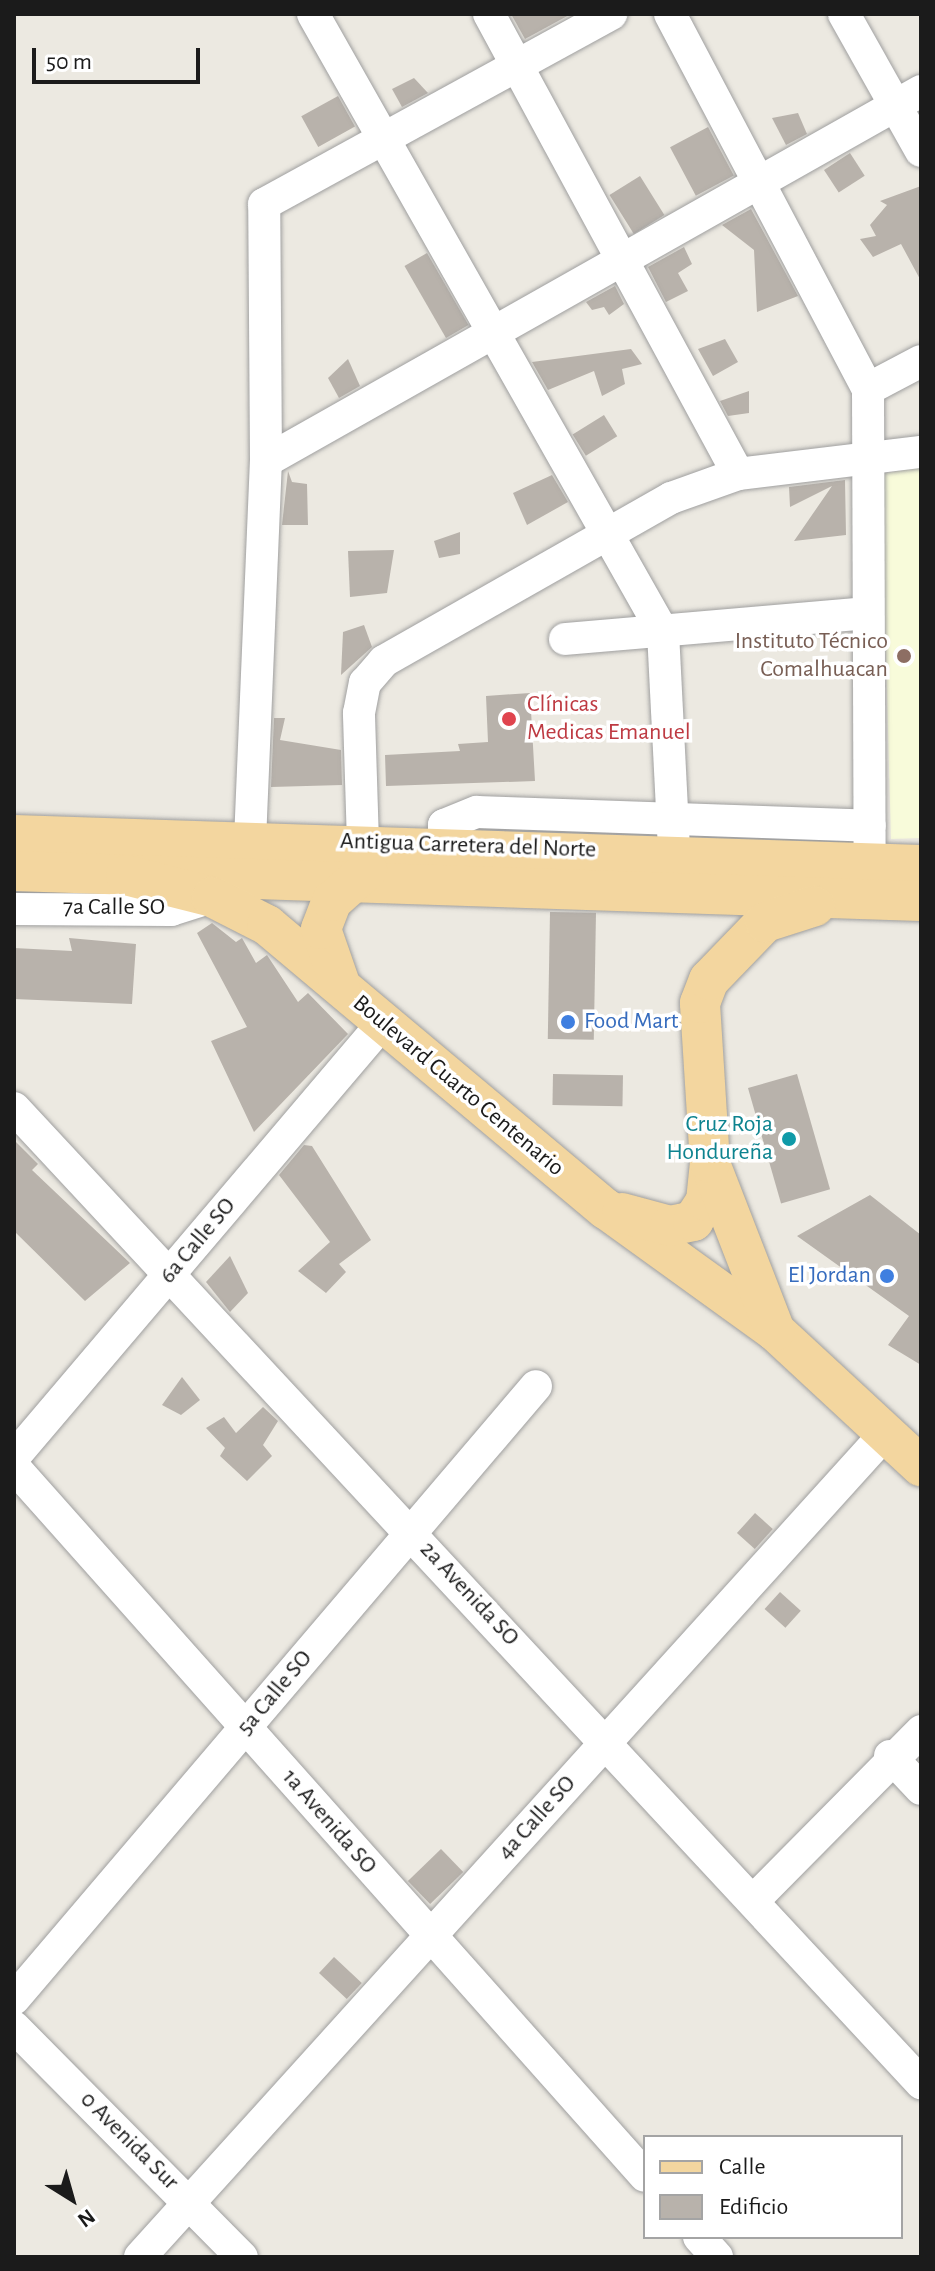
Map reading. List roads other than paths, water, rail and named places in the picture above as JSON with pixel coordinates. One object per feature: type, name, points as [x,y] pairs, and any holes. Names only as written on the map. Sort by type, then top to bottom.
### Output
[{"type":"main road","name":"Antigua Carretera del Norte","points":[[14,871],[126,875],[372,856],[444,845],[673,833],[868,883],[921,901]]},
{"type":"main road","name":"Antigua Carretera del Norte","points":[[14,835],[250,841],[372,856],[868,883],[921,865]]},
{"type":"main road","points":[[344,991],[325,959],[321,929],[332,901],[372,856]]},
{"type":"main road","name":"Boulevard Cuarto Centenario","points":[[126,875],[212,897],[267,925],[381,1025],[606,1209],[775,1331],[921,1466]]},
{"type":"main road","name":"Boulevard Cuarto Centenario","points":[[775,1331],[710,1163],[698,1049],[709,980],[765,922],[868,883]]},
{"type":"main road","points":[[606,1209],[670,1226],[693,1221],[706,1201],[710,1163]]},
{"type":"street","points":[[313,14],[611,534],[663,632],[673,833],[870,826]]},
{"type":"street","points":[[489,14],[738,474]]},
{"type":"street","points":[[250,841],[266,461],[264,204],[611,14]]},
{"type":"street","points":[[670,14],[763,179],[868,389],[865,462],[870,826],[868,883]]},
{"type":"street","points":[[844,14],[908,98],[921,151]]},
{"type":"street","points":[[266,461],[908,98]]},
{"type":"street","points":[[868,389],[921,361]]},
{"type":"street","points":[[372,856],[359,713],[365,683],[384,661],[671,498],[738,474],[865,462],[921,452]]},
{"type":"street","points":[[565,639],[867,613]]},
{"type":"street","name":"7a Calle SO","points":[[14,909],[171,910],[212,897]]},
{"type":"street","name":"6a Calle SO","points":[[14,1457],[381,1025]]},
{"type":"street","name":"2a Avenida SO","points":[[14,1108],[172,1272],[606,1742],[756,1898],[921,2083]]},
{"type":"street","name":"5a Calle SO","points":[[14,1999],[536,1386]]},
{"type":"street","name":"4a Calle SO","points":[[140,2257],[885,1434]]},
{"type":"street","name":"1a Avenida SO","points":[[14,1467],[643,2174]]},
{"type":"street","points":[[756,1898],[890,1756],[921,1731]]},
{"type":"street","points":[[890,1756],[921,1789]]},
{"type":"street","name":"0 Avenida Sur","points":[[14,2027],[242,2257]]},
{"type":"place","name":"Instituto Técnico Comalhuacan","points":[[904,656]]},
{"type":"place","name":"Clínicas Medicas Emanuel","points":[[509,719]]},
{"type":"place","name":"Food Mart","points":[[568,1022]]},
{"type":"place","name":"Cruz Roja Hondureña","points":[[789,1139]]},
{"type":"place","name":"El Jordan","points":[[887,1276]]}]
